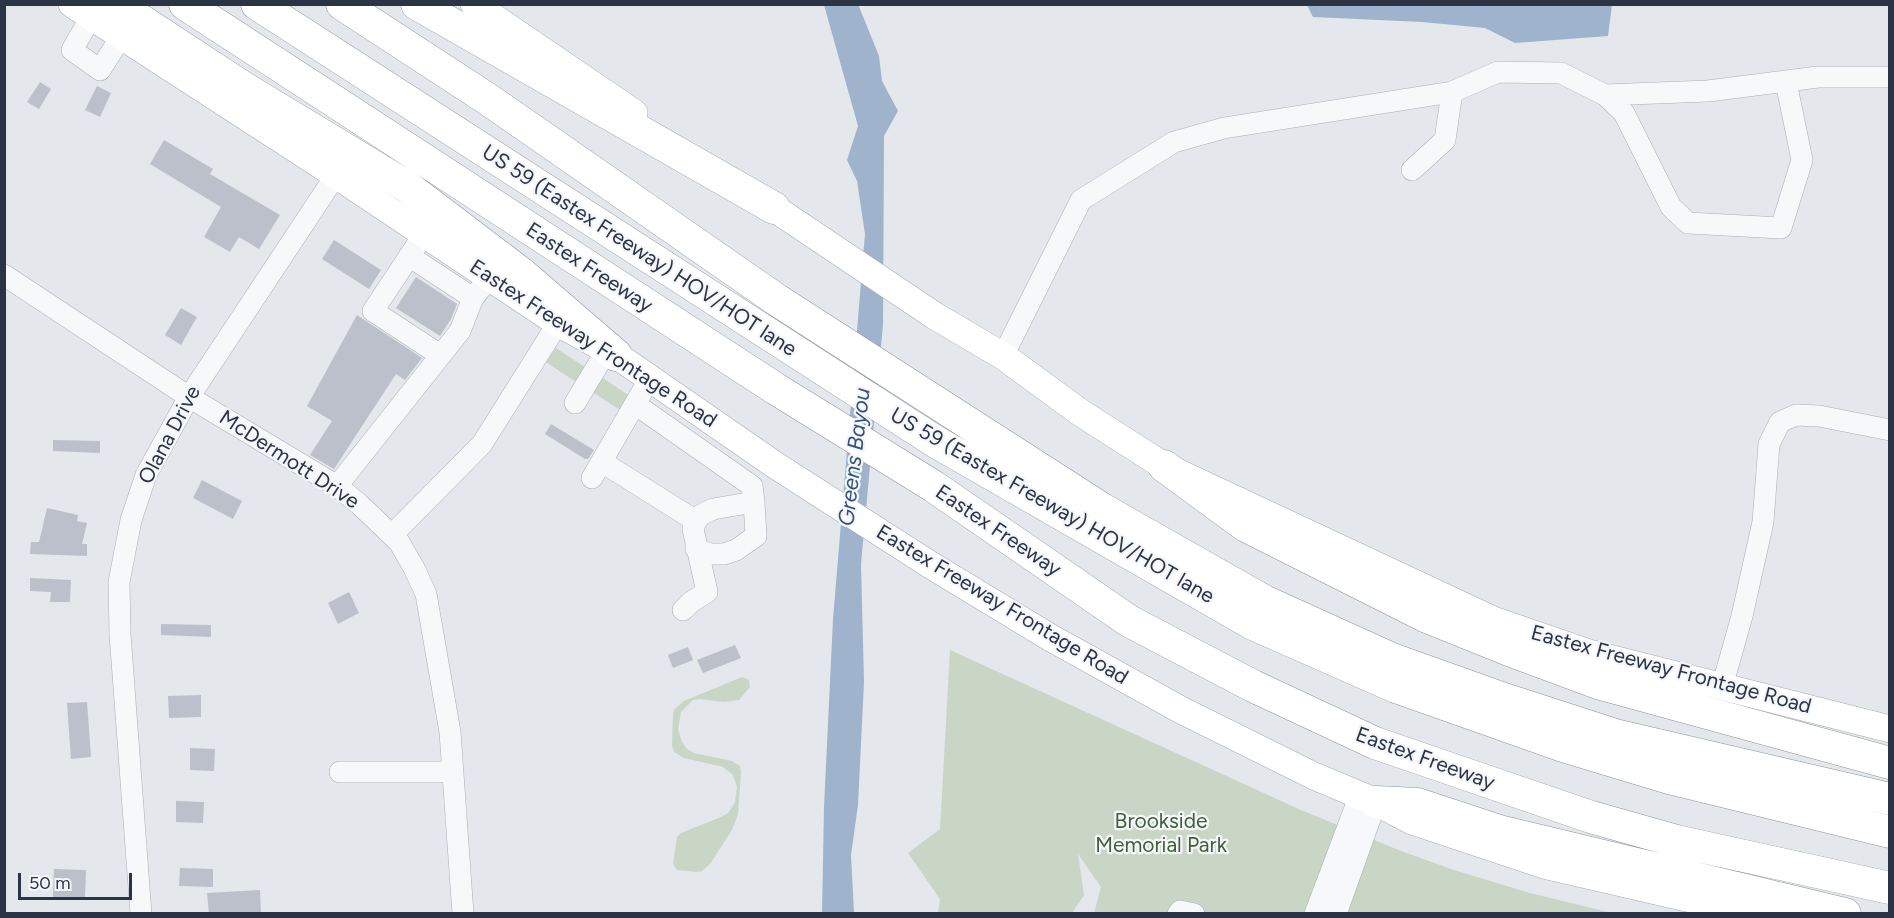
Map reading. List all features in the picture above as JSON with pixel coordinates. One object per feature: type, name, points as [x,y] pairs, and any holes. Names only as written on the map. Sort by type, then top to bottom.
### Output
[{"type":"highway","name":"Eastex Freeway","points":[[185,4],[776,389],[933,486],[1129,621],[1253,686],[1375,743],[1601,820],[1676,841],[1890,888]]},
{"type":"highway","name":"US 59 (Eastex Freeway) HOV/HOT lane","points":[[257,4],[936,442],[1253,624],[1396,687],[1563,746],[1669,778],[1890,832]]},
{"type":"highway","points":[[342,4],[489,100],[777,300],[1102,509],[1264,601],[1392,659],[1615,735],[1890,799]]},
{"type":"highway","points":[[417,4],[774,208]]},
{"type":"highway","points":[[93,9],[244,88],[406,186],[522,274],[611,353]]},
{"type":"highway","points":[[1164,466],[1246,526],[1437,621],[1598,683],[1890,763]]},
{"type":"highway","points":[[1368,798],[1417,804],[1499,831],[1845,914]]},
{"type":"main road","name":"Eastex Freeway Frontage Road","points":[[474,4],[935,316],[1003,356],[1081,413],[1164,466],[1493,620],[1589,653],[1890,729]]},
{"type":"main road","name":"Eastex Freeway Frontage Road","points":[[93,9],[121,37],[336,175],[558,323],[650,378],[776,465],[929,564],[1051,639],[1181,710],[1314,776],[1368,798],[1412,821],[1544,865],[1756,914]]},
{"type":"street","points":[[93,9],[72,50],[100,70],[121,37]]},
{"type":"street","points":[[1003,356],[1081,200],[1174,142],[1224,128],[1452,92],[1498,72],[1561,73],[1605,95],[1624,113],[1671,207],[1688,223],[1781,228],[1802,160],[1785,82]]},
{"type":"street","points":[[1605,95],[1708,91],[1818,77],[1890,77]]},
{"type":"street","points":[[1412,170],[1445,140],[1452,92]]},
{"type":"street","name":"Olana Drive","points":[[141,914],[120,634],[119,582],[131,520],[146,475],[189,397],[336,175]]},
{"type":"street","points":[[424,234],[373,311],[440,355]]},
{"type":"street","points":[[409,256],[473,298]]},
{"type":"street","name":"McDermott Drive","points":[[4,275],[189,397],[337,486],[399,542],[426,594],[450,732],[463,914]]},
{"type":"street","points":[[337,486],[460,331],[473,298],[490,277]]},
{"type":"street","points":[[392,535],[482,444],[558,323]]},
{"type":"street","points":[[575,403],[611,353]]},
{"type":"street","points":[[650,378],[597,470],[696,521]]},
{"type":"street","points":[[635,404],[752,486],[756,536],[736,550],[724,554],[710,554],[696,549]]},
{"type":"street","points":[[1722,687],[1742,616],[1763,522],[1769,444],[1780,422],[1796,415],[1816,416],[1890,430]]},
{"type":"street","points":[[683,610],[707,592],[696,549],[693,529],[696,521],[701,515],[713,509],[754,502]]},
{"type":"street","points":[[340,772],[452,772]]},
{"type":"street","points":[[1315,914],[1368,798]]},
{"type":"street","points":[[1336,914],[1368,798]]},
{"type":"street","points":[[1178,914],[1180,911],[1194,914]]},
{"type":"green space","points":[[556,348],[588,369],[579,384],[546,362]]},
{"type":"green space","points":[[600,376],[631,397],[623,412],[591,391]]},
{"type":"green space","name":"Brookside Memorial Park","points":[[950,650],[1301,810],[1401,851],[1530,893],[1612,913],[1094,913],[1101,887],[1078,854],[1084,895],[1072,913],[938,913],[940,899],[908,853],[940,829]]},
{"type":"green space","points":[[742,677],[749,680],[750,687],[739,700],[724,702],[693,700],[681,712],[678,729],[687,749],[694,753],[732,761],[740,766],[741,772],[738,814],[732,830],[710,864],[697,872],[677,870],[673,864],[677,837],[681,833],[728,813],[735,802],[737,787],[733,775],[723,767],[684,758],[674,752],[672,745],[674,710],[684,701]]},
{"type":"water","name":"Greens Bayou","points":[[858,4],[879,56],[882,81],[898,111],[884,136],[883,325],[861,564],[864,682],[858,805],[851,855],[854,913],[822,914],[824,807],[833,619],[865,234],[857,181],[847,160],[858,126],[824,5]]},
{"type":"water","points":[[1307,5],[1612,5],[1608,36],[1515,43],[1485,28],[1422,22],[1313,17]]},
{"type":"building","points":[[40,82],[51,89],[39,109],[27,102]]},
{"type":"building","points":[[97,86],[111,93],[100,117],[85,110]]},
{"type":"building","points":[[164,140],[213,169],[210,174],[280,215],[259,249],[239,237],[230,252],[204,237],[221,207],[150,164]]},
{"type":"building","points":[[334,240],[381,270],[369,289],[322,259]]},
{"type":"building","points":[[416,277],[457,304],[440,336],[396,308]]},
{"type":"building","points":[[181,308],[197,317],[181,345],[165,335]]},
{"type":"building","points":[[357,315],[422,358],[405,380],[396,374],[334,469],[310,455],[332,421],[307,406]]},
{"type":"building","points":[[551,424],[594,450],[588,459],[545,434]]},
{"type":"building","points":[[53,440],[100,441],[100,453],[53,451]]},
{"type":"building","points":[[202,480],[242,501],[233,519],[193,498]]},
{"type":"building","points":[[47,508],[78,515],[77,521],[87,523],[82,544],[87,544],[87,556],[30,554],[31,542],[39,542]]},
{"type":"building","points":[[30,578],[71,580],[70,602],[50,602],[51,592],[30,591]]},
{"type":"building","points":[[349,592],[359,613],[338,624],[328,603]]},
{"type":"building","points":[[161,624],[211,625],[211,637],[161,635]]},
{"type":"building","points":[[735,645],[741,658],[703,673],[697,660]]},
{"type":"building","points":[[688,647],[693,660],[673,668],[668,655]]},
{"type":"building","points":[[201,695],[201,717],[169,718],[168,696]]},
{"type":"building","points":[[87,702],[91,757],[71,759],[67,703]]},
{"type":"building","points":[[190,748],[215,749],[214,771],[190,770]]},
{"type":"building","points":[[176,801],[204,802],[203,823],[176,822]]},
{"type":"building","points":[[180,868],[213,869],[213,887],[179,886]]},
{"type":"building","points":[[54,869],[86,870],[85,898],[53,897]]},
{"type":"building","points":[[260,890],[261,914],[209,914],[207,893]]}]
